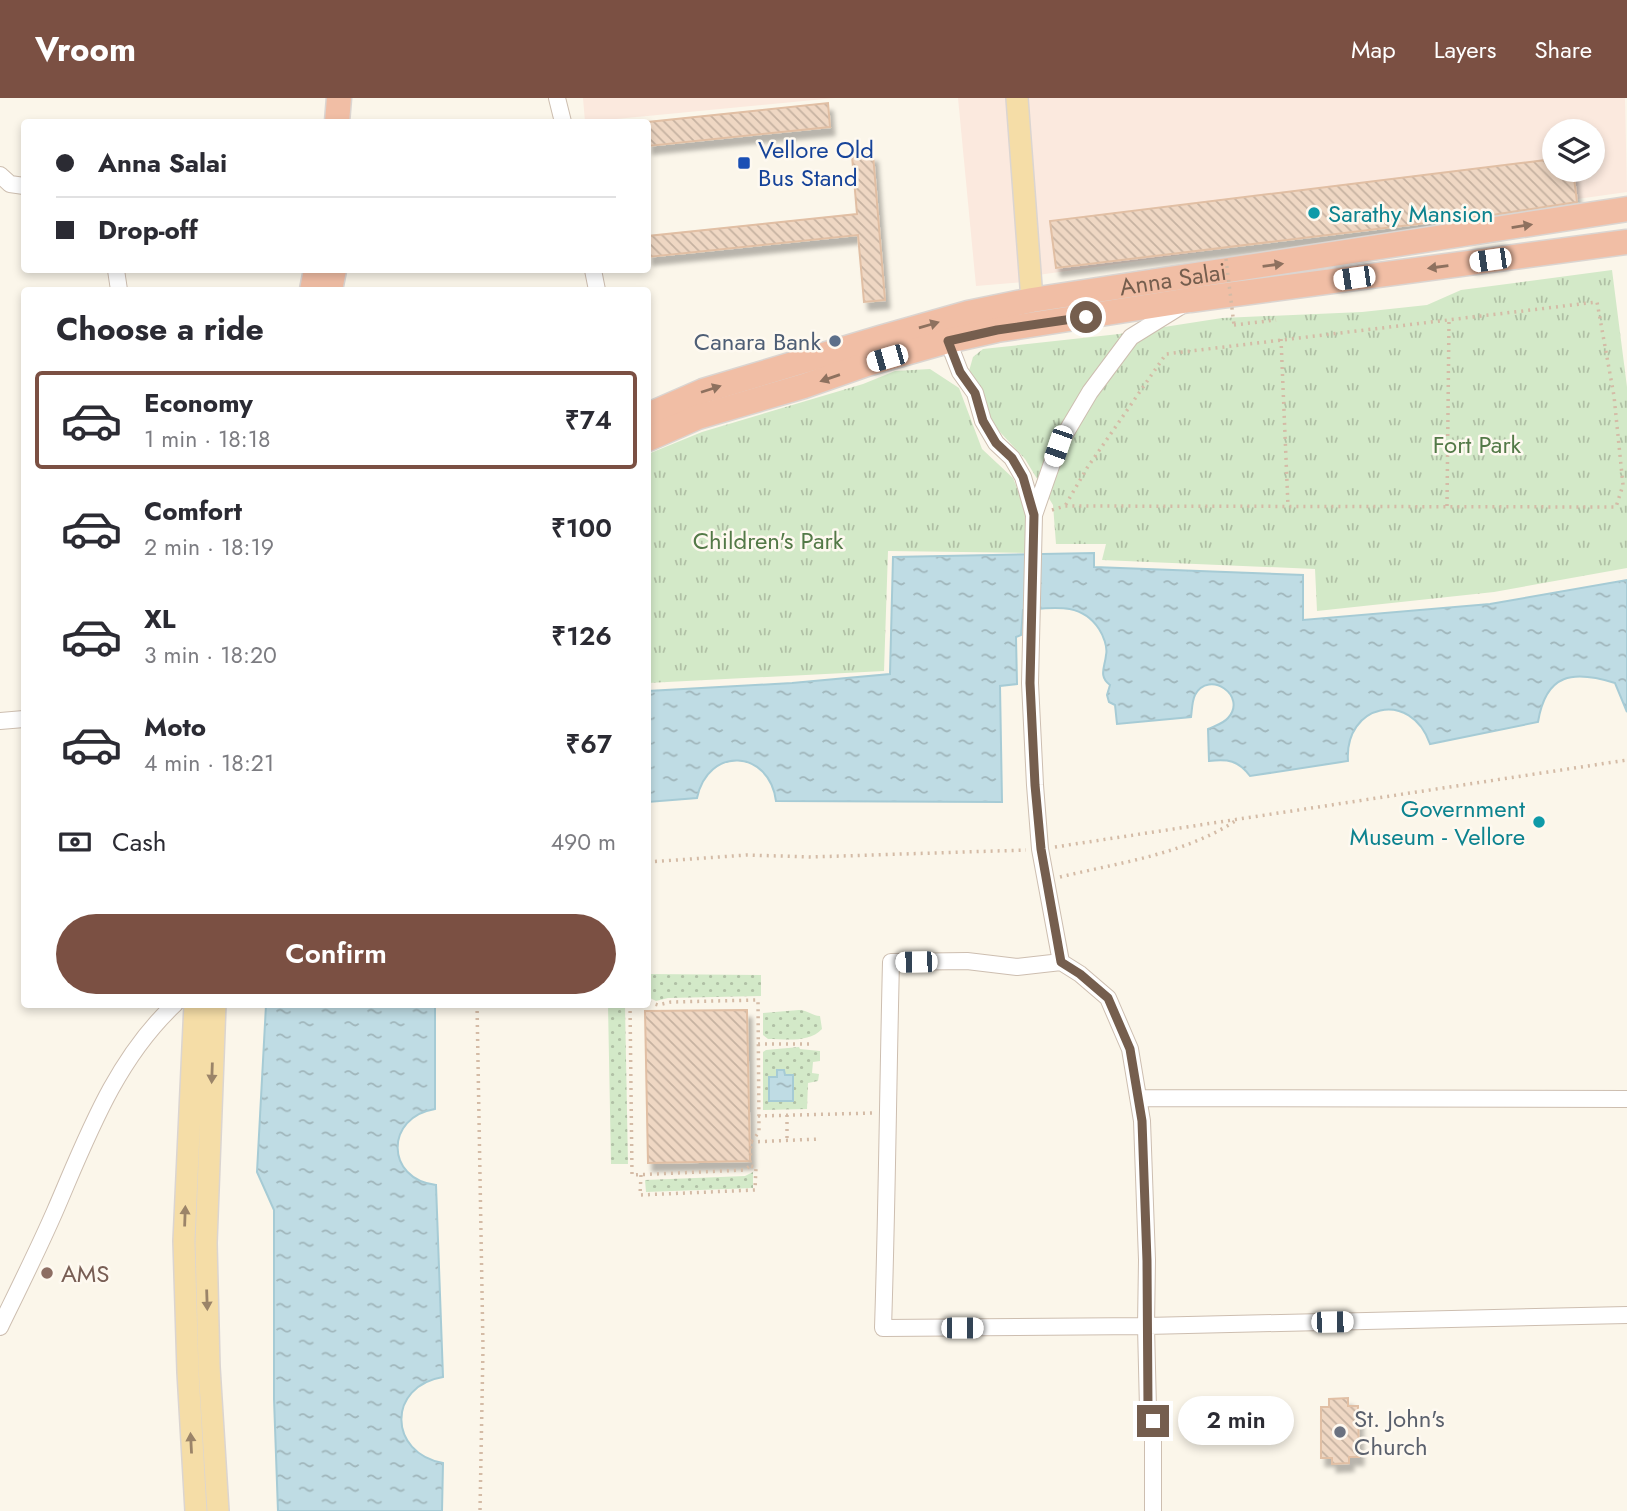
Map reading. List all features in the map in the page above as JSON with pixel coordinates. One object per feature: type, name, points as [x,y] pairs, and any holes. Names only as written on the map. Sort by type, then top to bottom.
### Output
[{"type":"highway","points":[[337,119],[339,98]]},
{"type":"highway","points":[[354,98],[354,119]]},
{"type":"highway","name":"Anna Salai","points":[[651,414],[704,391],[968,313],[1032,300],[1627,209]]},
{"type":"highway","name":"Anna Salai","points":[[651,438],[698,417],[948,341],[997,330],[1190,300],[1627,242]]},
{"type":"main road","points":[[1017,98],[1032,300]]},
{"type":"main road","points":[[195,1008],[184,1255],[195,1511]]},
{"type":"main road","points":[[215,1008],[206,1243],[209,1367],[218,1511]]},
{"type":"street","points":[[557,98],[562,119]]},
{"type":"street","points":[[0,174],[10,184],[21,186]]},
{"type":"street","points":[[1034,515],[1058,446],[1090,393],[1131,337],[1190,300]]},
{"type":"street","points":[[948,341],[960,372],[975,393],[983,421],[996,443],[1012,458],[1023,477],[1034,515],[1030,683],[1041,849],[1061,962]]},
{"type":"street","points":[[0,721],[21,719]]},
{"type":"street","points":[[1153,1511],[1153,1421],[1148,1409],[1146,1326],[1147,1261],[1142,1121],[1130,1049],[1108,998],[1061,962],[1017,967],[967,961],[891,962],[887,1112],[888,1199],[883,1328],[1146,1326],[1627,1315]]},
{"type":"street","points":[[0,1327],[46,1231],[85,1139],[113,1085],[153,1025],[171,1008]]},
{"type":"street","points":[[1138,1098],[1627,1099]]},
{"type":"street","points":[[0,1300],[16,1294]]},
{"type":"path","points":[[1227,259],[1234,325],[1276,320]]},
{"type":"path","points":[[1597,302],[1614,396],[1623,485],[1616,507],[1065,506],[1087,468],[1166,354],[1281,339],[1597,302]]},
{"type":"path","points":[[1447,507],[1449,319]]},
{"type":"path","points":[[1281,339],[1288,506]]},
{"type":"path","points":[[651,862],[747,855],[811,857],[1041,849],[1627,760]]},
{"type":"path","points":[[1046,879],[1159,853],[1214,834],[1237,820]]},
{"type":"path","points":[[651,1003],[658,1005],[671,1002],[758,1000],[759,1132],[751,1142],[750,1166]]},
{"type":"path","points":[[477,1008],[483,1348],[480,1511]]},
{"type":"path","points":[[630,1008],[632,1175],[640,1174],[744,1170],[750,1166],[756,1167],[755,1190],[640,1195],[640,1174]]},
{"type":"path","points":[[758,1044],[810,1044]]},
{"type":"path","points":[[758,1116],[887,1112]]},
{"type":"path","points":[[787,1115],[787,1140]]},
{"type":"path","points":[[751,1142],[819,1139]]},
{"type":"shaded area","points":[[583,98],[835,98],[616,119],[585,119]]},
{"type":"shaded area","points":[[958,98],[1007,98],[1024,282],[976,286]]},
{"type":"shaded area","points":[[1025,98],[1625,98],[1627,192],[1038,275]]},
{"type":"green space","name":"Fort Park","points":[[1612,270],[1627,387],[1627,568],[1494,592],[1317,611],[1315,569],[1102,560],[1106,544],[1056,544],[1053,505],[1025,459],[999,431],[969,371],[973,357],[983,349],[1119,334],[1222,318],[1362,312],[1427,305],[1461,290]]},
{"type":"green space","name":"Children's Park","points":[[930,369],[959,388],[982,449],[1013,478],[1028,515],[1030,553],[888,551],[884,671],[651,683],[651,453],[702,432],[863,384],[895,371]]},
{"type":"green space","points":[[651,974],[761,975],[761,996],[668,998],[656,1001],[651,998]]},
{"type":"green space","points":[[608,1008],[625,1008],[628,1164],[611,1164]]},
{"type":"green space","points":[[799,1010],[820,1016],[822,1029],[811,1036],[797,1039],[768,1039],[763,1035],[763,1013]]},
{"type":"green space","points":[[799,1047],[820,1051],[820,1061],[813,1062],[812,1073],[819,1074],[818,1081],[808,1083],[807,1109],[763,1110],[763,1052]],"holes":[[[777,1071],[784,1075],[769,1100],[770,1077],[778,1077]]]},
{"type":"green space","points":[[753,1172],[753,1188],[646,1192],[645,1180],[745,1176]]},
{"type":"water","points":[[1094,553],[1094,567],[1303,575],[1303,620],[1490,604],[1627,580],[1627,712],[1615,683],[1574,677],[1564,679],[1548,693],[1538,722],[1430,744],[1421,727],[1409,715],[1395,710],[1380,710],[1367,716],[1356,727],[1350,742],[1348,761],[1250,776],[1232,762],[1209,761],[1208,729],[1226,720],[1233,710],[1233,701],[1224,688],[1209,685],[1201,688],[1194,697],[1191,717],[1117,724],[1115,705],[1109,702],[1107,695],[1110,685],[1103,675],[1106,645],[1101,632],[1092,620],[1074,610],[1044,608],[1023,610],[1021,635],[1016,637],[1017,684],[1000,686],[1002,802],[776,801],[771,784],[762,771],[751,763],[738,760],[725,762],[713,769],[703,781],[697,798],[651,802],[651,691],[890,674],[893,557]]},
{"type":"water","points":[[266,1008],[435,1008],[435,1109],[419,1114],[407,1123],[400,1135],[398,1148],[400,1160],[407,1172],[419,1180],[436,1185],[443,1377],[425,1383],[412,1393],[404,1406],[401,1420],[404,1434],[412,1447],[425,1457],[443,1463],[442,1511],[278,1511],[274,1399],[274,1210],[257,1172]]},
{"type":"water","points":[[777,1070],[784,1070],[785,1075],[793,1075],[793,1101],[769,1101],[769,1077],[777,1077]]},
{"type":"building","points":[[828,103],[830,127],[651,146],[651,122]]},
{"type":"building","points":[[873,154],[885,300],[864,302],[858,235],[651,257],[651,236],[857,214],[852,156]]},
{"type":"building","name":"Sarathy Mansion","points":[[1542,160],[1542,182],[1574,182],[1577,202],[1492,215],[1056,268],[1050,221]]},
{"type":"building","points":[[747,1010],[750,1161],[648,1163],[645,1011]]},
{"type":"building","name":"St. John's Church","points":[[1348,1398],[1348,1406],[1358,1406],[1359,1457],[1349,1457],[1349,1463],[1332,1464],[1332,1458],[1321,1458],[1321,1407],[1329,1407],[1329,1399]]},
{"type":"place","name":"Vellore Old Bus Stand","points":[[744,163]]},
{"type":"place","name":"Sarathy Mansion","points":[[1314,213]]},
{"type":"place","name":"Canara Bank","points":[[835,341]]},
{"type":"place","name":"Government Museum - Vellore","points":[[1539,822]]},
{"type":"place","name":"AMS","points":[[47,1273]]},
{"type":"place","name":"St. John's Church","points":[[1340,1432]]},
{"type":"route","points":[[1086,317],[997,330],[948,341],[960,372],[975,393],[983,421],[996,443],[1012,458],[1023,477],[1034,515],[1030,683],[1041,849],[1061,962],[1108,998],[1130,1049],[1142,1121],[1148,1409],[1153,1421]]}]
